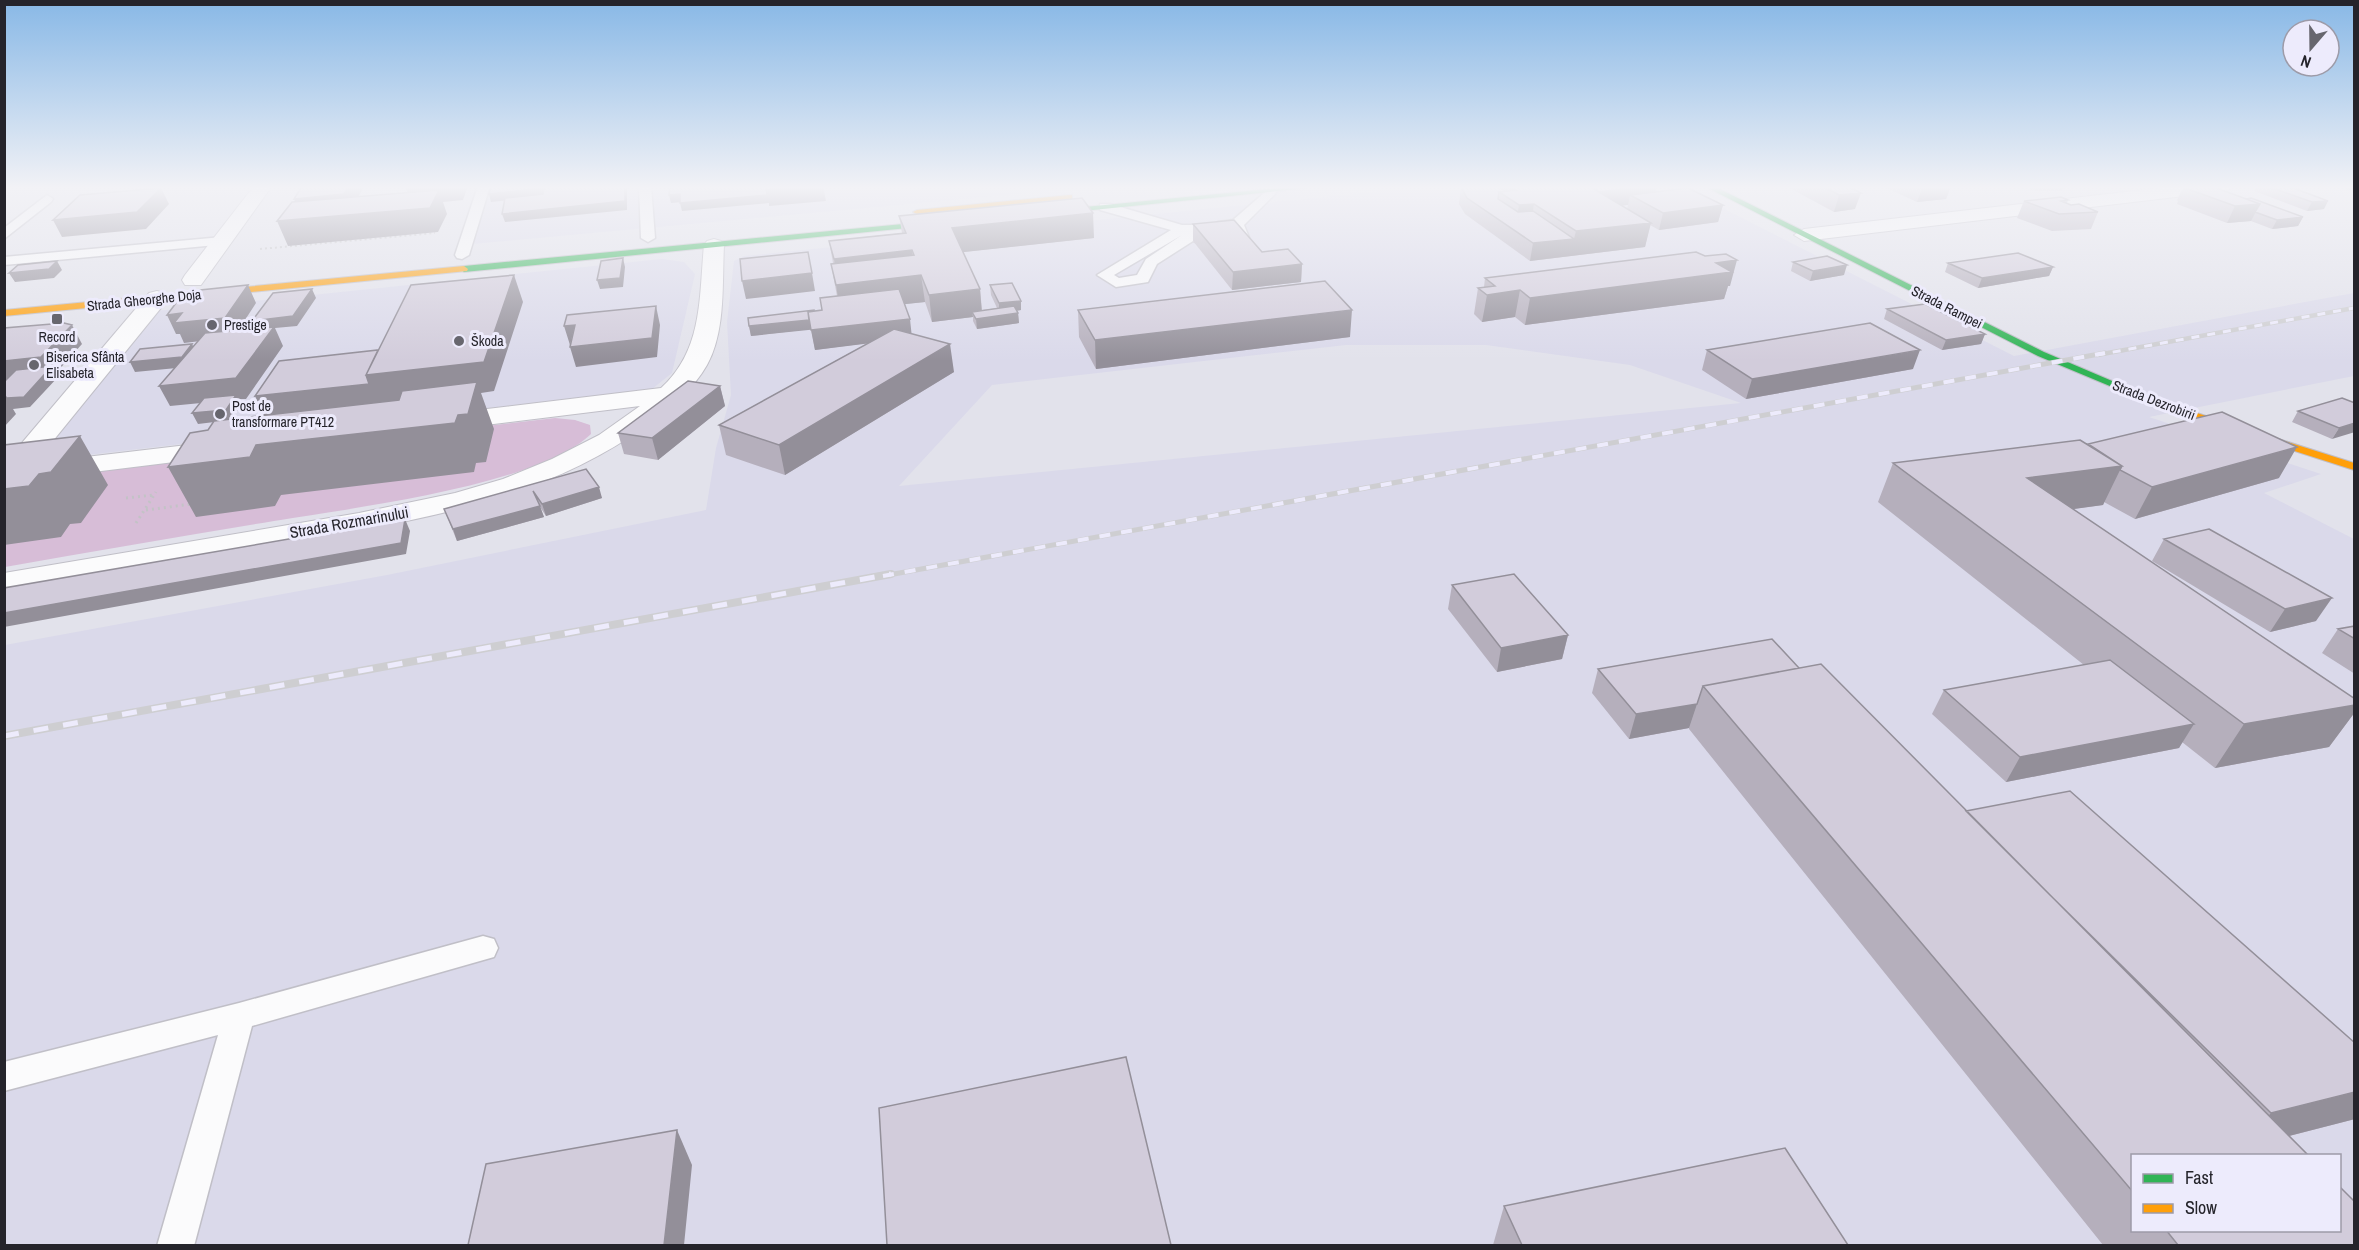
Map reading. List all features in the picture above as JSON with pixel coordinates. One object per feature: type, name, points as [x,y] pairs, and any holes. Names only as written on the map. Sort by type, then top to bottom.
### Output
[{"type":"main road","points":[[298,270],[579,244]]},
{"type":"main road","name":"Strada Gheorghe Doja","points":[[4,313],[721,244]]},
{"type":"main road","name":"Strada Rampei","points":[[1823,244],[2058,361]]},
{"type":"main road","name":"Strada Gheorghe Doja","points":[[187,281],[216,278]]},
{"type":"main road","name":"Strada Dezrobirii","points":[[2058,361],[2177,410],[2355,467]]},
{"type":"street","points":[[187,281],[219,244]]},
{"type":"street","name":"Strada Rozmarinului","points":[[4,583],[392,516],[467,499],[535,477],[590,453],[632,426],[670,395],[696,364],[705,338],[714,245]]},
{"type":"street","points":[[8,474],[157,298]]},
{"type":"street","points":[[418,425],[670,395]]},
{"type":"street","points":[[8,474],[240,447]]},
{"type":"lane","points":[[462,255],[466,244]]},
{"type":"lane","points":[[1163,244],[1104,275],[1116,283],[1143,279],[1151,262],[1172,244]]},
{"type":"lane","points":[[4,261],[217,247]]},
{"type":"lane","points":[[4,1077],[238,1016],[483,948]]},
{"type":"lane","points":[[175,1245],[238,1016]]},
{"type":"path","points":[[217,247],[257,244]]},
{"type":"path","points":[[133,528],[160,486]]},
{"type":"path","points":[[145,510],[192,504]]},
{"type":"shaded area","points":[[859,244],[1794,244],[2014,356],[2354,293],[2354,376],[2149,417],[2321,474],[2264,493],[2354,539],[2354,1245],[5,1246],[5,645],[387,575],[706,510],[716,448],[731,395],[727,322],[734,261],[744,256]],"holes":[[[1346,345],[1486,345],[1630,365],[1741,403],[899,486],[992,385]]]},
{"type":"shaded area","points":[[662,259],[684,262],[695,274],[672,373],[652,389],[28,462],[156,311]]},
{"type":"shaded area","points":[[555,418],[575,420],[590,425],[591,434],[565,452],[530,468],[488,481],[394,501],[5,567],[5,482]]},
{"type":"building","points":[[830,244],[959,244],[980,289],[929,295],[921,275],[836,285],[831,264],[914,255],[912,250],[834,259]]},
{"type":"building","points":[[1210,244],[1255,244],[1262,252],[1288,249],[1302,264],[1233,272]]},
{"type":"building","points":[[808,252],[812,273],[742,281],[740,259]]},
{"type":"building","points":[[1696,252],[1705,256],[1726,254],[1737,260],[1716,263],[1732,272],[1530,298],[1520,290],[1487,295],[1478,288],[1495,286],[1485,278]]},
{"type":"building","points":[[2018,253],[2053,267],[1982,278],[1948,263]]},
{"type":"building","points":[[1827,256],[1847,265],[1813,271],[1793,262]]},
{"type":"building","points":[[623,258],[620,278],[597,280],[601,261]]},
{"type":"building","points":[[57,261],[49,269],[9,273],[18,265]]},
{"type":"building","points":[[514,275],[484,362],[366,375],[411,285]]},
{"type":"building","points":[[1325,281],[1352,310],[1095,340],[1078,310]]},
{"type":"building","points":[[1012,283],[1021,301],[999,303],[990,285]]},
{"type":"building","points":[[248,285],[225,318],[174,323],[182,313],[167,315],[179,299],[194,297],[200,290]]},
{"type":"building","points":[[312,289],[293,316],[252,321],[273,293]]},
{"type":"building","points":[[899,289],[910,319],[811,330],[808,312],[822,310],[820,298]]},
{"type":"building","points":[[1925,304],[1985,334],[1946,340],[1887,309]]},
{"type":"building","points":[[656,306],[652,338],[570,347],[575,325],[564,326],[567,315]]},
{"type":"building","points":[[1014,306],[1018,313],[976,319],[972,312]]},
{"type":"building","points":[[814,310],[808,312],[809,320],[749,326],[748,318]]},
{"type":"building","points":[[64,323],[72,325],[41,357],[4,361],[4,328]]},
{"type":"building","points":[[1870,323],[1920,350],[1752,379],[1707,350]]},
{"type":"building","points":[[274,327],[236,378],[159,386],[205,333]]},
{"type":"building","points":[[894,329],[950,344],[779,445],[719,425]]},
{"type":"building","points":[[192,344],[182,357],[130,362],[140,349]]},
{"type":"building","points":[[378,350],[366,375],[369,384],[255,396],[279,361]]},
{"type":"building","points":[[52,366],[24,397],[7,398],[4,395],[4,382],[16,370]]},
{"type":"building","points":[[688,381],[720,386],[652,438],[618,433]]},
{"type":"building","points":[[477,382],[468,414],[458,415],[455,423],[256,445],[250,457],[168,467],[190,433],[208,430],[214,421],[399,400],[402,391]]},
{"type":"building","points":[[236,395],[226,410],[192,413],[204,398]]},
{"type":"building","points":[[2342,398],[2355,403],[2355,423],[2339,428],[2298,411]]},
{"type":"building","points":[[2222,412],[2297,447],[2152,487],[2120,470],[2122,466],[2088,444]]},
{"type":"building","points":[[80,436],[51,472],[39,474],[29,486],[4,489],[4,445]]},
{"type":"building","points":[[2080,440],[2122,466],[2027,478],[2355,699],[2355,705],[2244,724],[1893,463]]},
{"type":"building","points":[[586,469],[599,487],[542,504],[533,491],[540,506],[453,529],[444,509]]},
{"type":"building","points":[[405,519],[401,543],[4,613],[4,588]]},
{"type":"building","points":[[2209,529],[2332,598],[2285,609],[2164,539]]},
{"type":"building","points":[[1514,574],[1568,635],[1501,648],[1452,585]]},
{"type":"building","points":[[2355,626],[2355,639],[2338,629]]},
{"type":"building","points":[[1772,639],[1799,668],[1703,686],[1697,704],[1636,714],[1598,669]]},
{"type":"building","points":[[2110,660],[2194,724],[2020,757],[1944,690]]},
{"type":"building","points":[[1821,664],[2307,1154],[2131,1154],[2131,1190],[1703,686]]},
{"type":"building","points":[[2070,791],[2355,1043],[2355,1092],[2271,1113],[1966,811]]},
{"type":"building","points":[[1126,1057],[1171,1245],[887,1245],[879,1108]]},
{"type":"building","points":[[677,1130],[664,1245],[468,1245],[486,1164]]},
{"type":"building","points":[[1785,1148],[1848,1245],[1522,1245],[1504,1206]]},
{"type":"building","points":[[2341,1188],[2355,1202],[2355,1245],[2178,1245],[2168,1232],[2341,1232]]},
{"type":"railway","points":[[2097,355],[2354,308]]},
{"type":"railway","points":[[883,576],[2105,353]]},
{"type":"railway","points":[[4,736],[891,574]]},
{"type":"traffic: fast","points":[[464,269],[716,244]]},
{"type":"traffic: fast","points":[[1824,244],[2041,354],[2133,392]]},
{"type":"traffic: slow","points":[[4,313],[464,269]]},
{"type":"traffic: slow","points":[[2133,392],[2177,410],[2354,467]]},
{"type":"place","name":"Record","points":[[57,319]]},
{"type":"place","name":"Prestige","points":[[212,325]]},
{"type":"place","name":"Škoda","points":[[459,341]]},
{"type":"place","name":"Biserica Sfânta Elisabeta","points":[[34,365]]},
{"type":"place","name":"Post de transformare PT412","points":[[220,414]]}]
